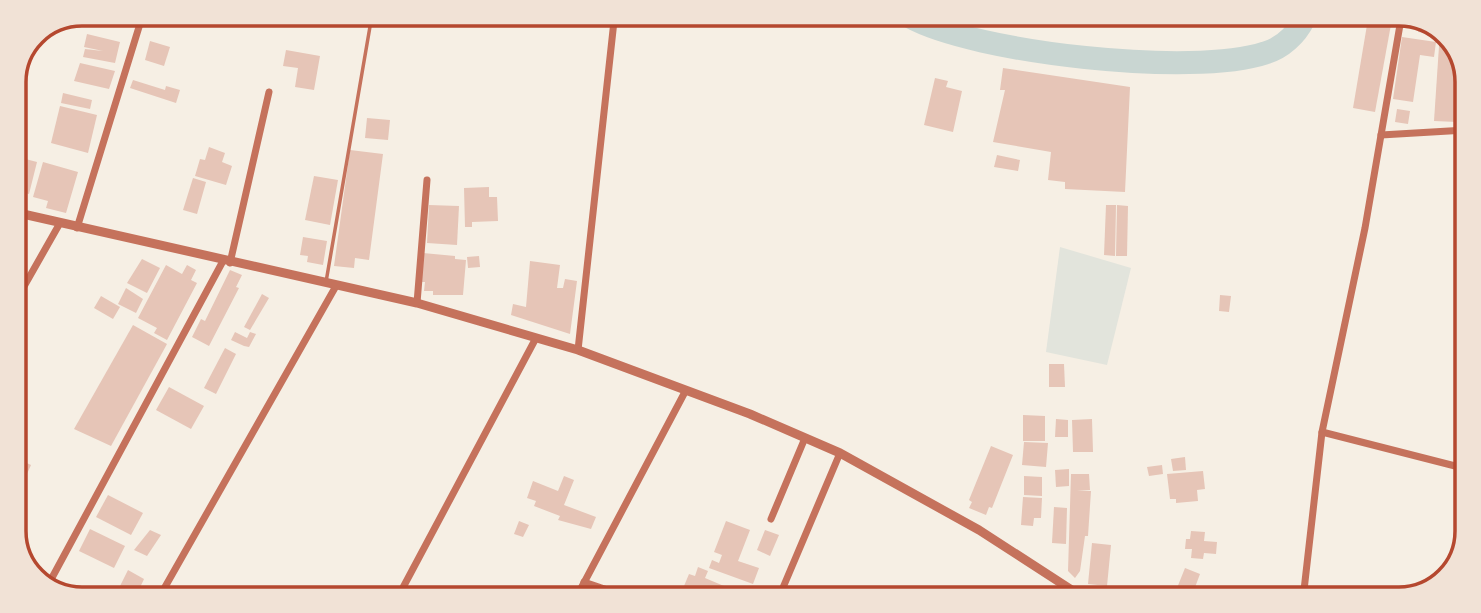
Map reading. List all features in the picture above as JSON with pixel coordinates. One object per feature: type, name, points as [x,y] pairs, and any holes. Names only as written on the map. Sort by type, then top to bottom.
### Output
[{"type":"street","points":[[77,228],[139,26]]},
{"type":"street","points":[[578,350],[613,26]]},
{"type":"street","points":[[1304,587],[1322,432],[1365,228],[1400,26]]},
{"type":"street","points":[[52,577],[227,262],[268,92]]},
{"type":"street","points":[[1381,135],[1455,131]]},
{"type":"street","points":[[417,303],[427,180]]},
{"type":"street","points":[[26,215],[417,303],[578,350],[686,390],[840,453],[979,530],[1067,587]]},
{"type":"street","points":[[26,283],[60,223]]},
{"type":"street","points":[[165,587],[336,286]]},
{"type":"street","points":[[403,587],[536,338]]},
{"type":"street","points":[[582,587],[686,390]]},
{"type":"street","points":[[1322,432],[1455,466]]},
{"type":"street","points":[[771,519],[805,438]]},
{"type":"street","points":[[783,587],[840,453]]},
{"type":"street","points":[[584,582],[599,587]]},
{"type":"lane","points":[[325,284],[370,26]]},
{"type":"shaded area","points":[[1060,247],[1131,268],[1107,365],[1046,352]]},
{"type":"building","points":[[1367,26],[1391,26],[1375,112],[1353,108]]},
{"type":"building","points":[[87,34],[120,42],[115,63],[83,57],[85,49],[103,51],[84,47]]},
{"type":"building","points":[[1402,37],[1436,42],[1434,57],[1420,55],[1413,102],[1393,99]]},
{"type":"building","points":[[150,41],[170,47],[164,66],[145,60]]},
{"type":"building","points":[[1439,44],[1452,64],[1455,79],[1455,122],[1434,121]]},
{"type":"building","points":[[286,50],[320,56],[314,90],[295,87],[298,68],[283,66]]},
{"type":"building","points":[[80,63],[115,71],[109,89],[74,81]]},
{"type":"building","points":[[1003,68],[1130,87],[1125,192],[1065,189],[1065,182],[1048,180],[1051,152],[993,142],[1005,90],[1000,90]]},
{"type":"building","points":[[935,78],[948,81],[946,87],[962,91],[953,132],[924,125]]},
{"type":"building","points":[[133,80],[165,90],[166,86],[180,90],[176,103],[130,88]]},
{"type":"building","points":[[63,93],[92,100],[90,109],[61,103]]},
{"type":"building","points":[[60,106],[97,115],[88,153],[51,143]]},
{"type":"building","points":[[1397,109],[1410,111],[1408,124],[1395,122]]},
{"type":"building","points":[[367,118],[390,120],[388,140],[365,138]]},
{"type":"building","points":[[209,147],[225,153],[222,162],[232,166],[226,185],[195,176],[200,159],[205,160]]},
{"type":"building","points":[[350,150],[383,154],[369,260],[355,258],[354,268],[334,266]]},
{"type":"building","points":[[997,155],[1020,160],[1018,171],[994,167]]},
{"type":"building","points":[[26,159],[37,162],[29,194],[26,193]]},
{"type":"building","points":[[43,162],[78,172],[66,213],[46,208],[48,201],[33,197]]},
{"type":"building","points":[[314,176],[338,180],[330,225],[305,220]]},
{"type":"building","points":[[193,178],[206,182],[197,214],[183,210]]},
{"type":"building","points":[[489,187],[489,197],[497,197],[498,221],[472,222],[472,227],[465,227],[464,188]]},
{"type":"building","points":[[429,205],[459,206],[457,245],[427,243]]},
{"type":"building","points":[[1106,205],[1116,205],[1115,256],[1104,255]]},
{"type":"building","points":[[1117,205],[1128,206],[1127,256],[1116,256]]},
{"type":"building","points":[[303,237],[327,241],[323,265],[307,262],[308,256],[300,255]]},
{"type":"building","points":[[423,253],[455,256],[455,259],[466,260],[463,295],[433,295],[433,291],[424,291],[425,282],[420,282]]},
{"type":"building","points":[[479,256],[480,267],[468,268],[467,257]]},
{"type":"building","points":[[142,259],[160,268],[147,293],[127,283]]},
{"type":"building","points":[[530,261],[560,265],[557,288],[563,288],[565,279],[577,281],[570,334],[511,315],[513,304],[526,307]]},
{"type":"building","points":[[166,265],[182,274],[187,265],[196,270],[191,280],[197,283],[167,340],[154,333],[157,328],[138,318]]},
{"type":"building","points":[[230,270],[242,275],[236,287],[239,288],[209,346],[192,337],[201,319],[205,321]]},
{"type":"building","points":[[126,288],[143,299],[136,313],[118,304]]},
{"type":"building","points":[[262,294],[269,298],[250,330],[244,327]]},
{"type":"building","points":[[1220,295],[1231,296],[1229,312],[1219,311]]},
{"type":"building","points":[[101,296],[120,307],[113,319],[94,308]]},
{"type":"building","points":[[133,325],[167,344],[111,446],[74,429]]},
{"type":"building","points":[[235,332],[247,338],[250,332],[256,334],[249,347],[231,340]]},
{"type":"building","points":[[225,348],[236,354],[216,394],[204,388]]},
{"type":"building","points":[[1049,364],[1064,364],[1065,387],[1049,387]]},
{"type":"building","points":[[169,387],[204,406],[191,429],[156,410]]},
{"type":"building","points":[[1023,415],[1045,416],[1045,441],[1023,441]]},
{"type":"building","points":[[1056,419],[1068,420],[1068,437],[1055,437]]},
{"type":"building","points":[[1092,419],[1093,452],[1073,452],[1072,420]]},
{"type":"building","points":[[1024,442],[1048,443],[1046,467],[1022,465]]},
{"type":"building","points":[[991,446],[1013,455],[992,508],[989,507],[986,515],[969,508],[972,502],[969,500]]},
{"type":"building","points":[[1185,457],[1186,470],[1173,471],[1171,459]]},
{"type":"building","points":[[26,463],[31,465],[26,476]]},
{"type":"building","points":[[1162,465],[1163,474],[1149,476],[1147,467]]},
{"type":"building","points":[[1069,469],[1069,486],[1056,487],[1055,470]]},
{"type":"building","points":[[1203,471],[1205,489],[1197,490],[1198,501],[1176,503],[1176,499],[1170,499],[1167,474]]},
{"type":"building","points":[[1071,474],[1089,474],[1090,490],[1077,491],[1091,491],[1088,536],[1085,536],[1080,571],[1075,578],[1068,571]]},
{"type":"building","points":[[564,476],[574,480],[564,505],[596,517],[591,529],[558,520],[560,516],[534,506],[536,501],[527,498],[533,481],[558,491]]},
{"type":"building","points":[[1024,476],[1042,477],[1042,496],[1024,495]]},
{"type":"building","points":[[108,495],[143,513],[131,535],[96,517]]},
{"type":"building","points":[[1023,497],[1042,498],[1041,518],[1034,518],[1033,526],[1021,525]]},
{"type":"building","points":[[1054,507],[1067,508],[1066,544],[1052,543]]},
{"type":"building","points":[[519,521],[529,525],[523,537],[514,534]]},
{"type":"building","points":[[726,521],[750,530],[738,561],[759,568],[753,584],[709,568],[712,560],[719,563],[722,555],[714,552]]},
{"type":"building","points":[[90,529],[125,546],[114,568],[79,551]]},
{"type":"building","points":[[150,530],[161,535],[147,556],[134,550]]},
{"type":"building","points":[[765,530],[779,535],[770,556],[757,550]]},
{"type":"building","points":[[1191,531],[1205,532],[1204,541],[1217,542],[1216,554],[1204,553],[1203,559],[1191,558],[1192,549],[1185,549],[1186,539],[1190,539]]},
{"type":"building","points":[[1092,543],[1111,545],[1107,586],[1088,584]]},
{"type":"building","points":[[698,567],[708,571],[705,578],[726,587],[684,586],[689,574],[695,576]]},
{"type":"building","points":[[1185,568],[1200,574],[1195,587],[1177,587]]},
{"type":"building","points":[[128,570],[144,579],[140,587],[120,587]]},
{"type":"waterway","points":[[931,26],[983,41],[1032,51],[1139,62],[1189,63],[1232,60],[1271,51],[1288,40],[1300,26]]}]
